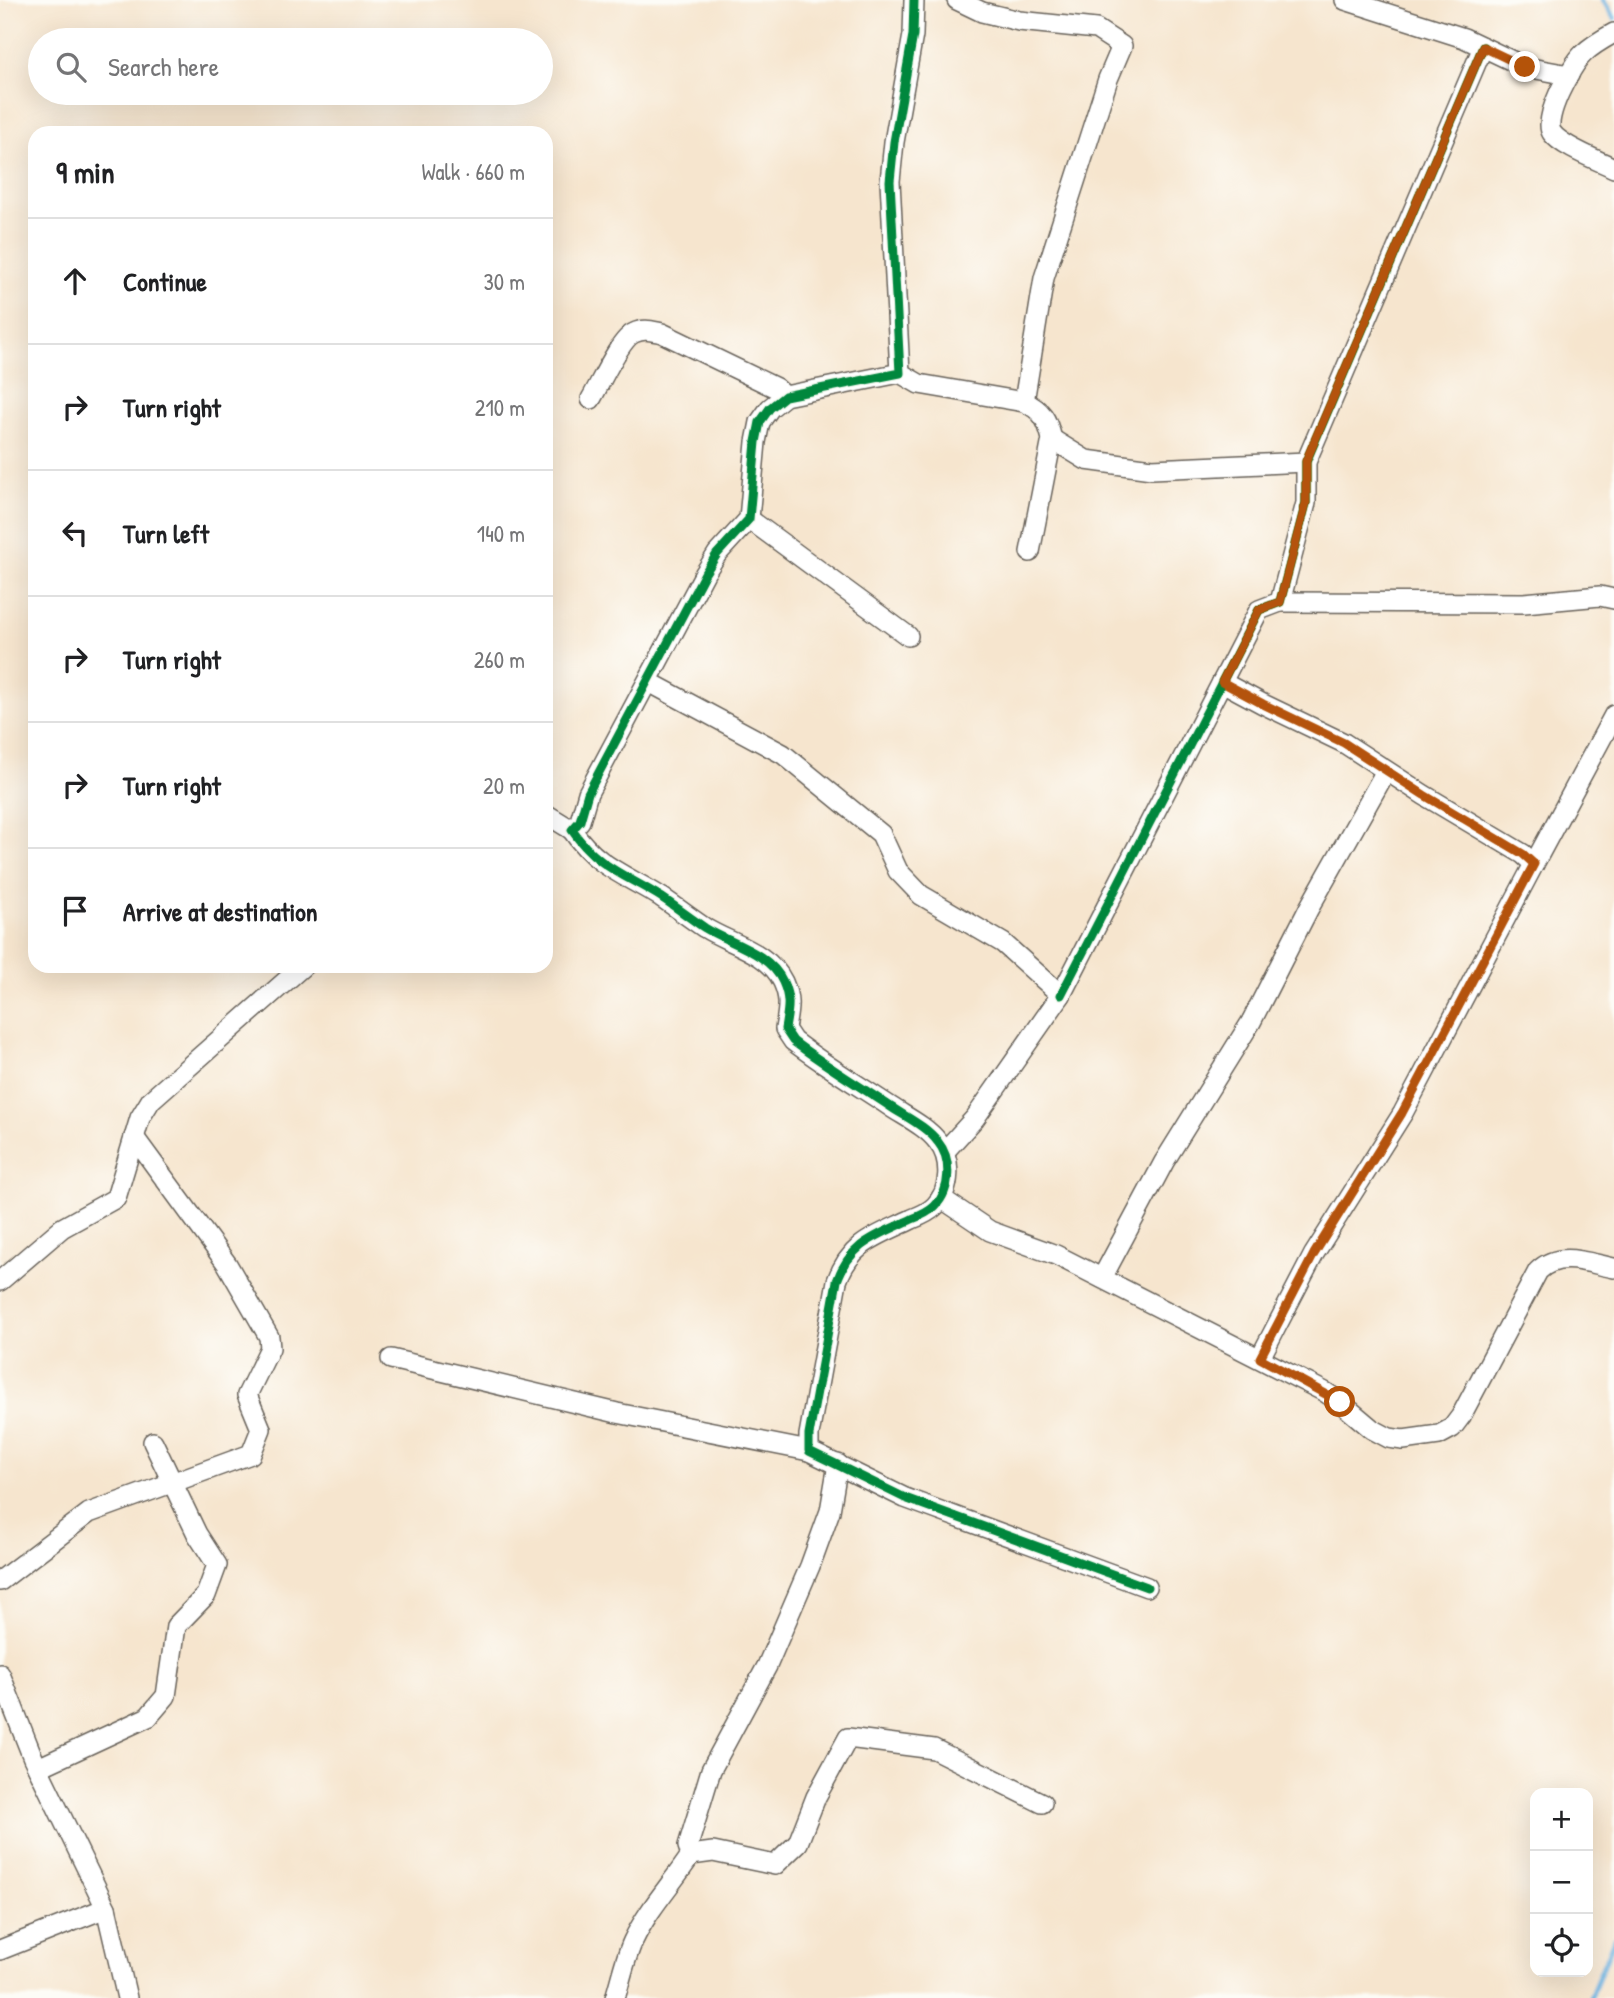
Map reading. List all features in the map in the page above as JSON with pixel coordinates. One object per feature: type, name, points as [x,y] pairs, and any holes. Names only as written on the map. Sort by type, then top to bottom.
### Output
[{"type":"street","points":[[900,373],[890,181],[894,142],[913,35],[914,0]]},
{"type":"street","points":[[957,0],[982,12],[1019,21],[1096,29],[1122,46],[1108,79],[1044,278],[1024,402]]},
{"type":"street","points":[[1345,0],[1464,38],[1525,67],[1559,95]]},
{"type":"street","points":[[1614,33],[1581,56],[1559,95],[1549,122],[1551,132],[1562,141],[1614,168]]},
{"type":"street","points":[[1280,602],[1306,503],[1306,461],[1483,47]]},
{"type":"street","points":[[1525,67],[1569,75]]},
{"type":"street","points":[[592,399],[623,343],[632,333],[647,329],[662,333],[776,388],[785,396]]},
{"type":"street","points":[[572,830],[580,821],[588,793],[705,573],[717,554],[748,519],[760,422],[770,408],[785,396],[900,373],[919,384],[1024,402],[1038,408],[1047,421],[1052,439],[1030,552]]},
{"type":"street","points":[[1052,439],[1086,460],[1152,469],[1306,461]]},
{"type":"street","points":[[748,519],[908,636]]},
{"type":"street","points":[[944,1151],[975,1118],[1061,995],[1259,610],[1280,602],[1524,603],[1600,596],[1614,599]]},
{"type":"street","points":[[649,682],[783,754],[881,834],[898,871],[921,895],[1003,943],[1061,995]]},
{"type":"street","points":[[1222,682],[1344,743],[1523,854],[1534,864]]},
{"type":"street","points":[[1260,1358],[1314,1254],[1402,1113],[1614,715]]},
{"type":"street","points":[[1102,1278],[1164,1163],[1251,1021],[1309,908],[1387,771]]},
{"type":"street","points":[[553,818],[572,830],[597,860],[662,898],[706,928],[764,958],[782,980],[790,1003],[785,1029],[793,1041],[916,1123],[937,1139],[944,1151],[948,1168],[946,1188],[935,1207],[855,1249],[844,1263],[837,1281],[809,1435],[809,1451]]},
{"type":"street","points":[[0,1281],[62,1228],[116,1199],[139,1118],[150,1100],[295,973]]},
{"type":"street","points":[[0,1581],[89,1513],[251,1454],[261,1430],[247,1395],[270,1348],[269,1337],[227,1264],[134,1137]]},
{"type":"street","points":[[942,1198],[990,1231],[1056,1255],[1102,1278],[1333,1397],[1372,1429],[1389,1438],[1404,1440],[1439,1435],[1452,1428],[1461,1416],[1538,1271],[1548,1261],[1564,1259],[1614,1268]]},
{"type":"street","points":[[391,1359],[617,1413],[809,1451],[905,1498],[1147,1587]]},
{"type":"street","points":[[38,1768],[148,1717],[166,1696],[176,1626],[206,1595],[217,1565],[197,1534],[153,1442]]},
{"type":"street","points":[[691,1855],[688,1846],[711,1770],[767,1666],[810,1566],[830,1511],[838,1464]]},
{"type":"street","points":[[0,1674],[38,1768],[106,1908],[128,1998]]},
{"type":"street","points":[[615,1998],[632,1942],[647,1915],[691,1855],[713,1852],[775,1865],[798,1843],[816,1797],[848,1738],[934,1748],[1042,1803]]},
{"type":"street","points":[[0,1950],[106,1908]]},
{"type":"waterway","points":[[1603,0],[1614,18]]},
{"type":"waterway","points":[[1590,1998],[1614,1939]]},
{"type":"cycle path","points":[[914,0],[913,35],[894,142],[890,181],[900,373],[785,396],[770,408],[760,422],[756,442],[749,519],[717,554],[705,573],[588,793],[580,821],[572,830],[591,853],[612,869],[661,897],[705,928],[769,963],[786,988],[788,1005],[785,1029],[793,1041],[922,1127],[943,1149],[947,1183],[935,1206],[867,1242],[850,1257],[837,1281],[809,1435],[809,1451],[905,1498],[1147,1587]]},
{"type":"cycle path","points":[[1061,995],[1259,610],[1280,602],[1306,503],[1306,462],[1483,47]]},
{"type":"route","points":[[1340,1402],[1260,1358],[1314,1254],[1402,1113],[1534,864],[1523,854],[1344,743],[1222,682],[1259,610],[1280,602],[1306,503],[1306,461],[1483,47],[1525,67]]}]
